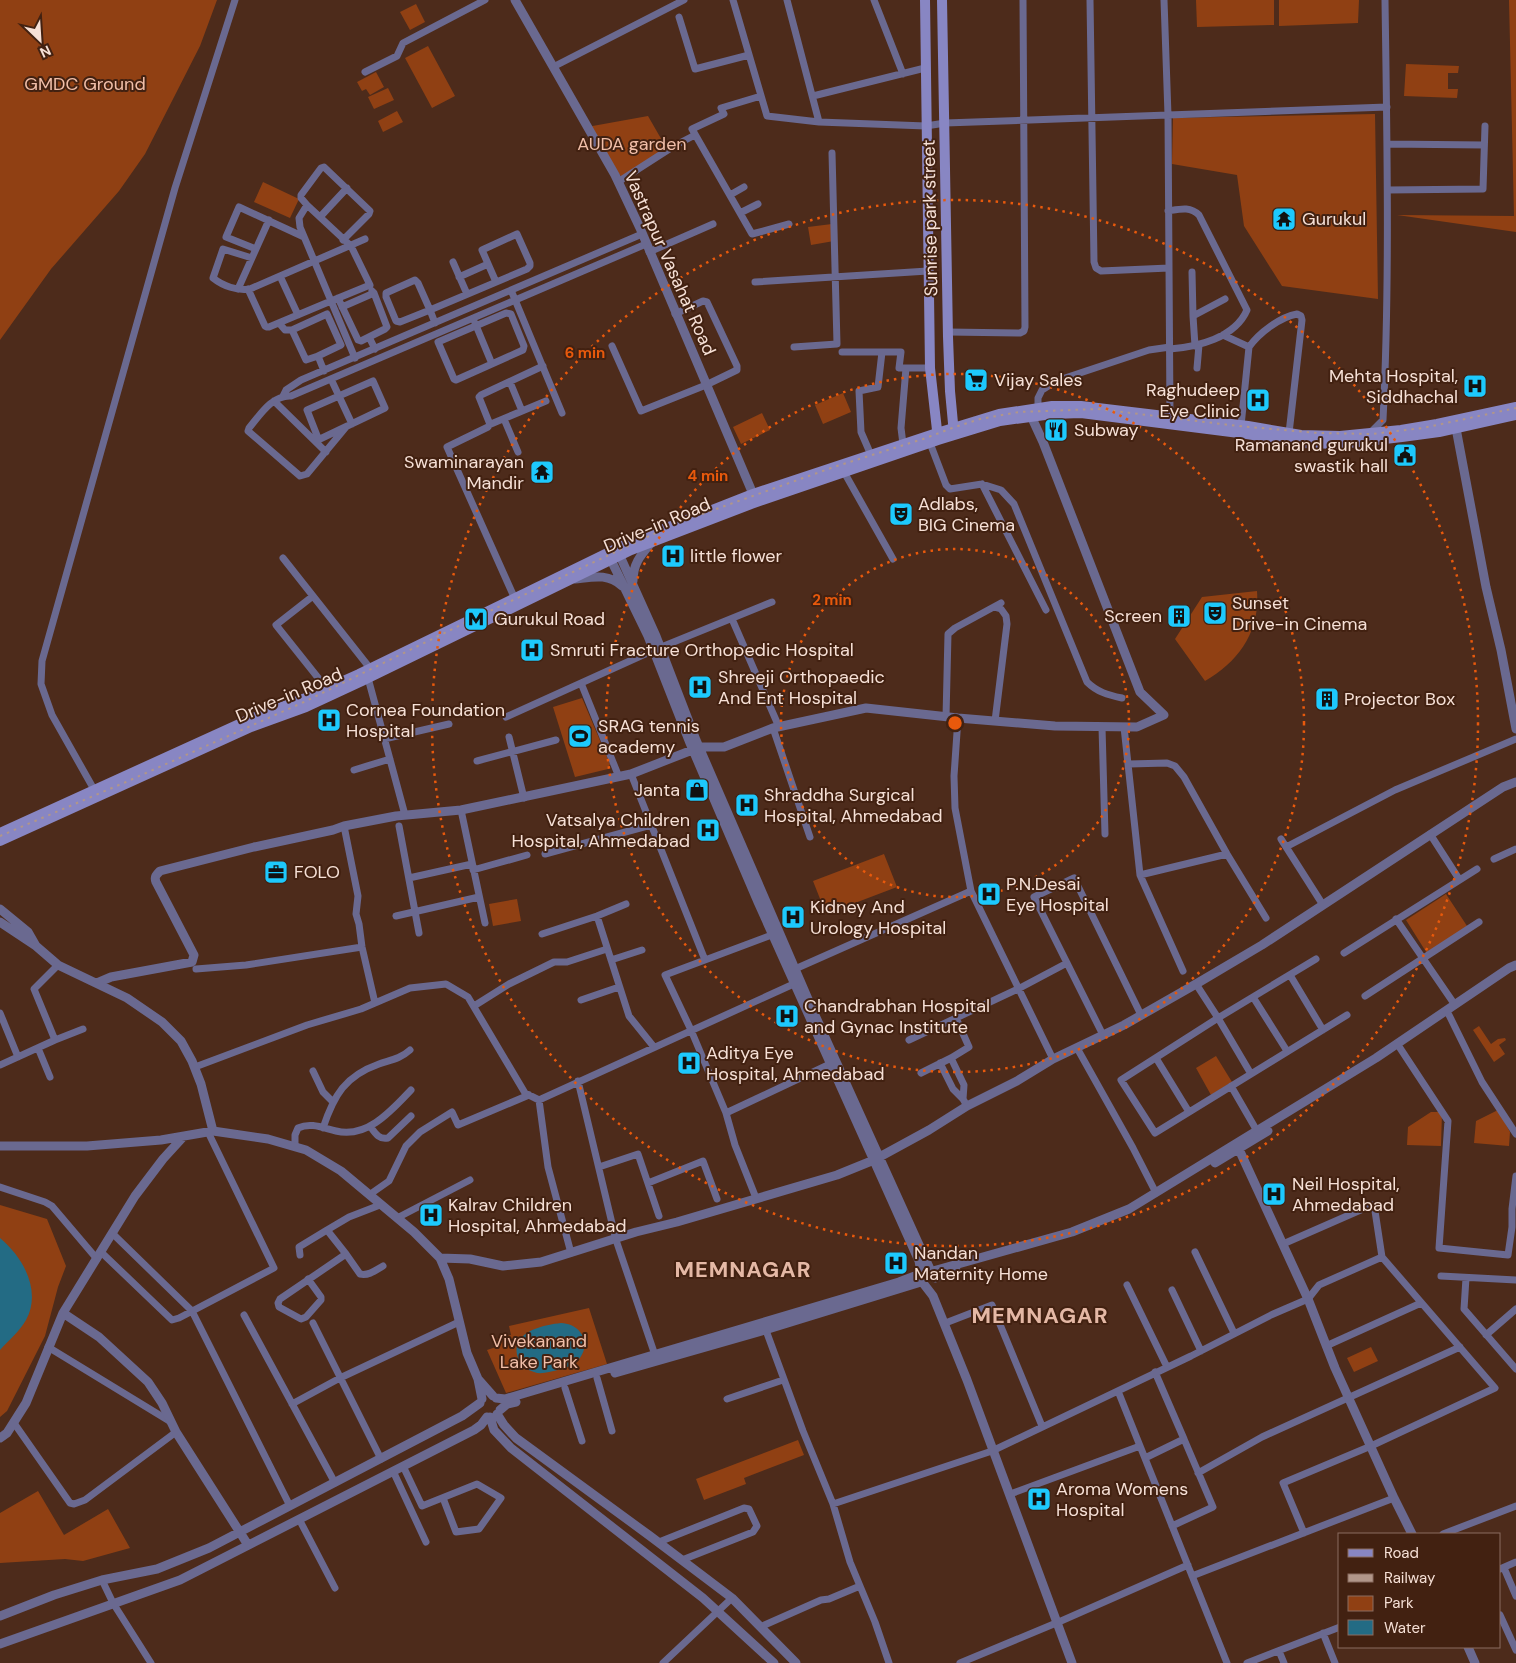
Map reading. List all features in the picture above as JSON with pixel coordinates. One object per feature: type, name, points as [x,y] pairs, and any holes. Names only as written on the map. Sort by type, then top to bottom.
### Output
[{"type":"main road","points":[[925,0],[930,368],[935,438]]},
{"type":"main road","name":"Sunrise park street","points":[[942,0],[948,332],[950,391],[954,432]]},
{"type":"main road","name":"Drive-in Road","points":[[0,833],[97,794],[251,727],[306,706],[572,579],[614,555],[954,432],[998,414],[1038,407],[1081,406],[1301,435],[1340,436],[1455,424],[1516,415]]},
{"type":"main road","name":"Drive-in Road","points":[[954,432],[1031,416],[1081,413],[1247,434],[1300,443],[1341,444],[1402,437],[1516,407]]},
{"type":"main road","name":"Drive-in Road","points":[[0,841],[248,720],[326,689],[372,674],[514,599],[753,494],[903,444],[935,438]]},
{"type":"street","points":[[97,794],[52,715],[41,684],[42,662],[175,188],[235,0]]},
{"type":"street","points":[[365,72],[397,56],[403,44],[485,0]]},
{"type":"street","name":"Vastrapur Vasahat Road","points":[[515,0],[618,182],[753,494]]},
{"type":"street","points":[[553,67],[684,0]]},
{"type":"street","points":[[733,0],[767,116],[819,122],[926,126],[1025,120],[1387,107]]},
{"type":"street","points":[[787,0],[819,122]]},
{"type":"street","points":[[874,0],[903,74]]},
{"type":"street","points":[[948,332],[1020,333],[1024,331],[1025,327],[1025,120],[1022,0]]},
{"type":"street","points":[[1090,0],[1094,262],[1096,268],[1101,271],[1168,268]]},
{"type":"street","points":[[1164,0],[1168,115],[1170,417]]},
{"type":"street","points":[[1370,432],[1383,420],[1386,348],[1388,190],[1385,0]]},
{"type":"street","points":[[679,17],[696,69],[749,55]]},
{"type":"street","points":[[813,96],[926,68]]},
{"type":"street","points":[[761,96],[721,108],[724,114],[692,130],[752,234],[789,224]]},
{"type":"street","points":[[1388,190],[1483,189],[1485,126]]},
{"type":"street","points":[[618,182],[674,146],[695,135]]},
{"type":"street","points":[[1387,144],[1484,146]]},
{"type":"street","points":[[794,347],[837,344],[832,153]]},
{"type":"street","points":[[334,299],[342,307],[358,340],[361,341],[387,327],[374,293],[351,246],[343,240],[301,198],[301,195],[322,167],[370,211],[343,240]]},
{"type":"street","points":[[730,195],[744,187]]},
{"type":"street","points":[[320,217],[346,188]]},
{"type":"street","points":[[740,213],[758,204]]},
{"type":"street","points":[[308,205],[299,220],[304,237],[314,262],[334,299],[355,358]]},
{"type":"street","points":[[256,249],[226,237],[238,209],[242,208],[304,237]]},
{"type":"street","points":[[1038,407],[1038,398],[1042,390],[1056,380],[1149,350],[1197,346],[1233,329],[1246,314],[1247,309],[1197,213],[1188,209],[1168,211]]},
{"type":"street","points":[[238,289],[269,220]]},
{"type":"street","points":[[349,426],[307,474],[300,476],[249,432],[249,428],[274,401],[283,396],[291,396],[516,300],[713,224]]},
{"type":"street","points":[[435,323],[430,310],[418,283],[415,280],[385,295],[394,319],[398,322],[430,310],[527,269],[530,266],[518,236],[514,234],[483,248],[482,252],[496,282]]},
{"type":"street","points":[[283,396],[286,390],[302,380],[642,234]]},
{"type":"street","points":[[252,258],[222,250],[213,278],[238,289],[248,289],[365,239]]},
{"type":"street","points":[[452,262],[467,294]]},
{"type":"street","points":[[459,277],[488,264]]},
{"type":"street","points":[[755,282],[928,271]]},
{"type":"street","points":[[1192,272],[1197,368]]},
{"type":"street","points":[[280,276],[298,315]]},
{"type":"street","points":[[248,289],[265,326],[268,327],[370,285]]},
{"type":"street","points":[[511,290],[562,413]]},
{"type":"street","points":[[342,307],[374,293]]},
{"type":"street","points":[[1194,316],[1225,299]]},
{"type":"street","points":[[612,346],[640,411],[706,385],[737,370],[737,366],[707,302],[703,301],[675,314]]},
{"type":"street","points":[[506,313],[511,314],[524,348],[521,352],[455,380],[438,344],[444,340],[506,313]]},
{"type":"street","points":[[279,323],[285,330],[292,330],[328,314],[341,345],[306,360],[292,330]]},
{"type":"street","points":[[1241,426],[1249,347],[1253,341],[1280,320],[1297,314],[1302,316],[1289,433]]},
{"type":"street","points":[[473,318],[492,364]]},
{"type":"street","points":[[441,332],[444,340]]},
{"type":"street","points":[[1222,335],[1249,347]]},
{"type":"street","points":[[369,337],[375,349]]},
{"type":"street","points":[[842,352],[901,352],[899,368],[930,368]]},
{"type":"street","points":[[871,455],[861,432],[859,391],[878,387],[882,352]]},
{"type":"street","points":[[318,356],[324,371]]},
{"type":"street","points":[[543,366],[481,395],[479,398],[490,423],[546,401]]},
{"type":"street","points":[[903,444],[900,428],[906,368]]},
{"type":"street","points":[[331,379],[349,426]]},
{"type":"street","points":[[373,381],[385,406],[381,411],[320,439],[306,412],[308,409],[339,396],[373,381]]},
{"type":"street","points":[[510,382],[522,411]]},
{"type":"street","points":[[274,401],[326,452]]},
{"type":"street","points":[[97,983],[111,977],[188,964],[194,959],[194,955],[155,878],[160,871],[254,847],[344,826],[405,815],[460,810],[631,774],[697,748],[724,747],[776,728],[866,708],[1055,726],[1137,728],[1164,715],[1140,692],[1043,442],[1031,416]]},
{"type":"street","points":[[504,419],[518,452]]},
{"type":"street","points":[[1455,424],[1486,587],[1501,650],[1516,729]]},
{"type":"street","points":[[488,427],[447,447],[514,599]]},
{"type":"street","points":[[935,438],[946,485],[950,489],[982,484],[1002,490],[1014,504],[1087,682],[1093,688],[1106,695],[1122,698]]},
{"type":"street","points":[[844,472],[893,559]]},
{"type":"street","points":[[982,484],[1046,610]]},
{"type":"street","points":[[629,588],[637,559],[652,542]]},
{"type":"street","points":[[614,555],[657,649],[830,1064],[877,1158]]},
{"type":"street","points":[[283,558],[372,674],[384,739],[405,815]]},
{"type":"street","points":[[572,579],[601,576],[629,588]]},
{"type":"street","points":[[313,596],[276,625],[326,689]]},
{"type":"street","points":[[506,717],[657,649],[772,602]]},
{"type":"street","points":[[946,717],[948,634],[955,628],[1001,603]]},
{"type":"street","points":[[994,607],[1001,609],[1006,616],[1007,624],[994,721]]},
{"type":"street","points":[[732,619],[776,728],[810,837]]},
{"type":"street","points":[[581,683],[619,776]]},
{"type":"street","points":[[958,718],[954,776],[955,808],[971,891],[1053,1059]]},
{"type":"street","points":[[384,739],[449,724]]},
{"type":"street","points":[[1102,727],[1105,834]]},
{"type":"street","points":[[1124,727],[1140,875],[1183,971]]},
{"type":"street","points":[[509,738],[524,798]]},
{"type":"street","points":[[1286,847],[1395,790],[1516,739]]},
{"type":"street","points":[[477,761],[556,740]]},
{"type":"street","points":[[354,770],[390,759]]},
{"type":"street","points":[[1128,764],[1167,763],[1175,766],[1184,777],[1227,854],[1266,918]]},
{"type":"street","points":[[631,774],[705,960]]},
{"type":"street","points":[[440,1258],[470,1259],[503,1266],[542,1262],[616,1240],[636,1232],[677,1222],[836,1175],[877,1158],[929,1130],[965,1103],[1017,1081],[1053,1059],[1103,1035],[1196,984],[1262,945],[1503,787],[1516,782]]},
{"type":"street","points":[[460,810],[485,923]]},
{"type":"street","points":[[545,854],[651,825]]},
{"type":"street","points":[[344,826],[358,896],[356,914],[375,1003]]},
{"type":"street","points":[[398,826],[419,933]]},
{"type":"street","points":[[1430,834],[1459,879]]},
{"type":"street","points":[[1281,839],[1323,904]]},
{"type":"street","points":[[1494,859],[1516,848]]},
{"type":"street","points":[[1140,875],[1227,854]]},
{"type":"street","points":[[408,878],[473,867],[527,855]]},
{"type":"street","points":[[1344,953],[1477,869]]},
{"type":"street","points":[[1103,1035],[1034,897],[1074,878],[1141,1015]]},
{"type":"street","points":[[795,969],[971,891]]},
{"type":"street","points":[[396,916],[479,897]]},
{"type":"street","points":[[542,934],[597,916],[626,904]]},
{"type":"street","points":[[0,909],[28,932],[36,946]]},
{"type":"street","points":[[597,916],[629,1016],[654,1047]]},
{"type":"street","points":[[1396,919],[1455,1005]]},
{"type":"street","points":[[0,922],[36,946],[58,965],[127,998],[162,1022],[181,1041],[195,1067],[201,1084],[211,1131],[274,1268],[172,1320],[99,1255],[52,1206],[0,1187]]},
{"type":"street","points":[[1365,996],[1479,922]]},
{"type":"street","points":[[756,1198],[735,1146],[726,1113],[691,1030],[665,975],[776,933]]},
{"type":"street","points":[[776,933],[795,969],[797,983],[877,1158],[948,1322],[971,1379],[994,1450],[1013,1493],[1072,1663]]},
{"type":"street","points":[[196,969],[246,964],[362,947]]},
{"type":"street","points":[[474,1006],[509,984],[554,962],[568,962],[607,948]]},
{"type":"street","points":[[611,960],[642,950]]},
{"type":"street","points":[[1316,960],[1218,1018],[1121,1080],[1154,1133],[1347,1015]]},
{"type":"street","points":[[910,1040],[1067,963]]},
{"type":"street","points":[[55,1040],[34,989],[58,965]]},
{"type":"street","points":[[927,1276],[950,1272],[1073,1236],[1132,1214],[1238,1146],[1257,1131],[1376,1058],[1516,965]]},
{"type":"street","points":[[0,1616],[54,1595],[102,1580],[142,1573],[172,1564],[240,1532],[462,1416],[487,1396],[505,1399],[656,1358],[1072,1232],[1129,1210],[1400,1048],[1516,971]]},
{"type":"street","points":[[1290,975],[1323,1030]]},
{"type":"street","points":[[539,1100],[797,983]]},
{"type":"street","points":[[195,1067],[307,1025],[361,1009],[410,988],[446,984],[468,997],[525,1093],[539,1100]]},
{"type":"street","points":[[1196,984],[1251,1074]]},
{"type":"street","points":[[581,1000],[620,987]]},
{"type":"street","points":[[1253,997],[1288,1051]]},
{"type":"street","points":[[0,1013],[18,1057]]},
{"type":"street","points":[[1449,1015],[1482,1082],[1516,1134]]},
{"type":"street","points":[[921,1073],[969,1047],[956,1018]]},
{"type":"street","points":[[0,1065],[83,1028]]},
{"type":"street","points":[[38,1048],[50,1077]]},
{"type":"street","points":[[1077,1048],[1156,1193]]},
{"type":"street","points":[[1400,1048],[1448,1120],[1438,1248],[1508,1256],[1516,1176]]},
{"type":"street","points":[[323,1128],[340,1089],[354,1076],[368,1068],[399,1058],[410,1050]]},
{"type":"street","points":[[951,1058],[964,1085],[965,1103]]},
{"type":"street","points":[[1156,1058],[1190,1112]]},
{"type":"street","points":[[726,1113],[830,1064]]},
{"type":"street","points":[[940,1064],[953,1089],[965,1103]]},
{"type":"street","points":[[313,1071],[323,1092],[333,1102]]},
{"type":"street","points":[[578,1081],[616,1240],[656,1358]]},
{"type":"street","points":[[1231,1086],[1257,1131]]},
{"type":"street","points":[[295,1147],[294,1135],[298,1128],[309,1125],[339,1132],[356,1131],[370,1126],[394,1108],[411,1090]]},
{"type":"street","points":[[369,1195],[389,1181],[406,1146],[420,1132],[452,1112],[458,1125],[529,1095]]},
{"type":"street","points":[[539,1100],[548,1167],[571,1253]]},
{"type":"street","points":[[370,1126],[377,1136],[384,1139],[388,1138],[411,1116]]},
{"type":"street","points":[[0,1146],[87,1146],[161,1140],[211,1131],[268,1139],[306,1150],[341,1170],[414,1232],[440,1258],[449,1279],[467,1353],[478,1379],[481,1413],[494,1414],[516,1438],[659,1542],[732,1598],[796,1663]]},
{"type":"street","points":[[0,1438],[7,1433],[26,1403],[63,1313],[135,1196],[163,1159],[184,1136]]},
{"type":"street","points":[[1238,1146],[1308,1299],[1349,1398],[1412,1533]]},
{"type":"street","points":[[599,1167],[638,1154],[659,1216]]},
{"type":"street","points":[[648,1183],[703,1161],[717,1199]]},
{"type":"street","points":[[398,1218],[470,1180]]},
{"type":"street","points":[[300,1255],[299,1247],[349,1216],[380,1204]]},
{"type":"street","points":[[1283,1244],[1372,1204],[1375,1211],[1382,1257],[1495,1388],[1371,1446],[1283,1483],[1304,1533]]},
{"type":"street","points":[[327,1230],[360,1274],[367,1275],[383,1266]]},
{"type":"street","points":[[112,1233],[192,1311],[290,1506]]},
{"type":"street","points":[[1195,1252],[1234,1333]]},
{"type":"street","points":[[308,1279],[321,1297],[321,1300],[306,1317],[301,1319],[279,1307],[280,1299],[308,1279],[346,1254]]},
{"type":"street","points":[[833,1504],[994,1450],[1271,1315],[1308,1299],[1319,1285],[1382,1257]]},
{"type":"street","points":[[927,1276],[933,1296],[1076,1663]]},
{"type":"street","points":[[1441,1276],[1516,1280]]},
{"type":"street","points":[[1466,1278],[1464,1309],[1516,1370]]},
{"type":"street","points":[[1127,1285],[1167,1367]]},
{"type":"street","points":[[1172,1290],[1201,1350]]},
{"type":"street","points":[[1326,1346],[1422,1303]]},
{"type":"street","points":[[948,1322],[992,1305],[1042,1426]]},
{"type":"street","points":[[1486,1335],[1516,1309]]},
{"type":"street","points":[[63,1313],[99,1337],[148,1382],[176,1432],[248,1545]]},
{"type":"street","points":[[244,1315],[335,1483]]},
{"type":"street","points":[[292,1404],[340,1378],[459,1322]]},
{"type":"street","points":[[313,1323],[381,1459]]},
{"type":"street","points":[[764,1326],[783,1380],[833,1504],[850,1562],[889,1663]]},
{"type":"street","points":[[48,1347],[171,1422]]},
{"type":"street","points":[[1198,1473],[1262,1437],[1460,1347]]},
{"type":"street","points":[[0,1644],[180,1580],[474,1430],[506,1404],[565,1388],[656,1358]]},
{"type":"street","points":[[1155,1372],[1213,1507],[1172,1526]]},
{"type":"street","points":[[597,1378],[612,1431]]},
{"type":"street","points":[[478,1379],[500,1403],[494,1414],[494,1430],[512,1448],[703,1598],[774,1663]]},
{"type":"street","points":[[727,1400],[783,1380]]},
{"type":"street","points":[[565,1388],[582,1441]]},
{"type":"street","points":[[1118,1391],[1227,1663]]},
{"type":"street","points":[[14,1423],[70,1503],[74,1504],[86,1500],[176,1432]]},
{"type":"street","points":[[1145,1458],[1184,1439]]},
{"type":"street","points":[[1013,1493],[1140,1446]]},
{"type":"street","points":[[403,1466],[422,1506],[477,1484],[500,1498],[479,1529],[456,1532],[443,1498]]},
{"type":"street","points":[[393,1471],[426,1542]]},
{"type":"street","points":[[1192,1576],[1394,1498]]},
{"type":"street","points":[[1446,1533],[1516,1506]]},
{"type":"street","points":[[659,1542],[744,1508],[749,1509],[757,1526],[753,1532],[682,1560]]},
{"type":"street","points":[[299,1519],[335,1588]]},
{"type":"street","points":[[1516,1562],[1502,1569],[1516,1596]]},
{"type":"street","points":[[960,1663],[1188,1565]]},
{"type":"street","points":[[102,1580],[113,1603],[151,1663]]},
{"type":"street","points":[[760,1627],[821,1600],[830,1599],[860,1586]]},
{"type":"street","points":[[663,1663],[732,1598]]},
{"type":"street","points":[[1501,1617],[1516,1650]]},
{"type":"street","points":[[1247,1663],[1338,1627]]},
{"type":"street","points":[[1323,1633],[1335,1663]]},
{"type":"street","points":[[1468,1648],[1475,1663]]},
{"type":"street","points":[[1278,1651],[1284,1663]]},
{"type":"green space","name":"GMDC Ground","points":[[0,0],[217,0],[200,46],[145,154],[119,191],[51,269],[0,340]]},
{"type":"green space","points":[[1196,0],[1274,0],[1274,25],[1197,27]]},
{"type":"green space","points":[[1279,0],[1359,0],[1358,23],[1279,26]]},
{"type":"green space","points":[[1509,0],[1516,0],[1516,232],[1397,215],[1514,216]]},
{"type":"green space","points":[[416,4],[425,22],[410,30],[400,12]]},
{"type":"green space","points":[[428,46],[455,96],[432,108],[405,58]]},
{"type":"green space","points":[[1406,64],[1459,66],[1458,73],[1448,73],[1448,89],[1458,89],[1457,98],[1404,96]]},
{"type":"green space","points":[[376,72],[384,87],[370,95],[366,89],[362,91],[357,82]]},
{"type":"green space","points":[[388,88],[394,100],[374,109],[368,97]]},
{"type":"green space","points":[[397,111],[403,122],[383,132],[378,121]]},
{"type":"green space","points":[[1375,114],[1378,299],[1282,286],[1244,226],[1237,175],[1172,164],[1173,118]]},
{"type":"green space","name":"AUDA garden","points":[[648,116],[667,149],[624,181],[587,127]]},
{"type":"green space","points":[[263,182],[299,199],[290,218],[254,202]]},
{"type":"green space","points":[[832,224],[834,241],[811,245],[808,227]]},
{"type":"green space","points":[[843,393],[851,412],[823,424],[815,405]]},
{"type":"green space","points":[[762,413],[770,430],[741,444],[733,427]]},
{"type":"green space","points":[[1257,591],[1255,620],[1245,644],[1228,664],[1205,681],[1175,639],[1202,597]]},
{"type":"green space","name":"SRAG tennis academy","points":[[582,698],[610,764],[608,769],[575,777],[553,707]]},
{"type":"green space","points":[[884,854],[897,887],[826,914],[813,881]]},
{"type":"green space","points":[[1446,894],[1469,929],[1428,955],[1406,920]]},
{"type":"green space","points":[[517,899],[521,921],[493,926],[489,904]]},
{"type":"green space","points":[[1479,1026],[1491,1044],[1498,1039],[1505,1038],[1506,1040],[1499,1045],[1505,1054],[1494,1062],[1473,1030]]},
{"type":"green space","points":[[1216,1056],[1232,1082],[1211,1095],[1196,1068]]},
{"type":"green space","points":[[1498,1110],[1510,1132],[1509,1146],[1474,1143],[1476,1121]]},
{"type":"green space","points":[[1431,1112],[1442,1112],[1441,1146],[1407,1145],[1408,1127]]},
{"type":"green space","points":[[0,1205],[47,1219],[66,1266],[58,1287],[45,1336],[7,1411],[0,1417]]},
{"type":"green space","name":"Vivekanand Lake Park","points":[[589,1308],[607,1364],[506,1393],[487,1350],[499,1346],[496,1339],[511,1335],[509,1326]]},
{"type":"green space","points":[[1371,1347],[1378,1361],[1354,1372],[1347,1358]]},
{"type":"green space","points":[[798,1440],[804,1455],[744,1478],[746,1484],[704,1500],[696,1479]]},
{"type":"green space","points":[[38,1491],[64,1535],[108,1509],[130,1548],[83,1561],[65,1559],[0,1563],[0,1513]]},
{"type":"water","points":[[0,1238],[23,1265],[31,1286],[32,1298],[26,1320],[0,1350]]},
{"type":"water","points":[[561,1323],[569,1324],[580,1332],[585,1344],[581,1357],[569,1366],[545,1373],[536,1373],[524,1367],[519,1361],[517,1349],[518,1342],[523,1336],[537,1328]]},
{"type":"railway","points":[[0,836],[304,702],[475,618],[677,523],[834,467],[980,419],[1019,412],[1098,409],[1238,426],[1318,433],[1372,434],[1423,428],[1516,408]]},
{"type":"place","name":"Gurukul","points":[[1284,219]]},
{"type":"place","name":"Vijay Sales","points":[[976,380]]},
{"type":"place","name":"Mehta Hospital, Siddhachal","points":[[1475,386]]},
{"type":"place","name":"Raghudeep Eye Clinic","points":[[1258,400]]},
{"type":"place","name":"Subway","points":[[1056,430]]},
{"type":"place","name":"Ramanand gurukul swastik hall","points":[[1405,455]]},
{"type":"place","name":"Swaminarayan Mandir","points":[[542,472]]},
{"type":"place","name":"Adlabs, BIG Cinema","points":[[901,514]]},
{"type":"place","name":"little flower","points":[[673,556]]},
{"type":"place","name":"Sunset Drive-in Cinema","points":[[1215,613]]},
{"type":"place","name":"Screen","points":[[1179,616]]},
{"type":"place","name":"Gurukul Road","points":[[476,619]]},
{"type":"place","name":"Smruti Fracture Orthopedic Hospital","points":[[532,650]]},
{"type":"place","name":"Shreeji Orthopaedic And Ent Hospital","points":[[700,687]]},
{"type":"place","name":"Projector Box","points":[[1327,699]]},
{"type":"place","name":"Cornea Foundation Hospital","points":[[329,720]]},
{"type":"place","name":"SRAG tennis academy","points":[[580,736]]},
{"type":"place","name":"Janta","points":[[697,790]]},
{"type":"place","name":"Shraddha Surgical Hospital, Ahmedabad","points":[[747,805]]},
{"type":"place","name":"Vatsalya Children Hospital, Ahmedabad","points":[[708,830]]},
{"type":"place","name":"FOLO","points":[[276,872]]},
{"type":"place","name":"P.N.Desai Eye Hospital","points":[[989,894]]},
{"type":"place","name":"Kidney And Urology Hospital","points":[[793,917]]},
{"type":"place","name":"Chandrabhan Hospital and Gynac Institute","points":[[787,1016]]},
{"type":"place","name":"Aditya Eye Hospital, Ahmedabad","points":[[689,1063]]},
{"type":"place","name":"Neil Hospital, Ahmedabad","points":[[1274,1194]]},
{"type":"place","name":"Kalrav Children Hospital, Ahmedabad","points":[[431,1215]]},
{"type":"place","name":"Nandan Maternity Home","points":[[896,1263]]},
{"type":"place","name":"Aroma Womens Hospital","points":[[1039,1499]]},
{"type":"district","name":"MEMNAGAR","points":[[743,1269]]},
{"type":"district","name":"MEMNAGAR","points":[[1040,1315]]}]
